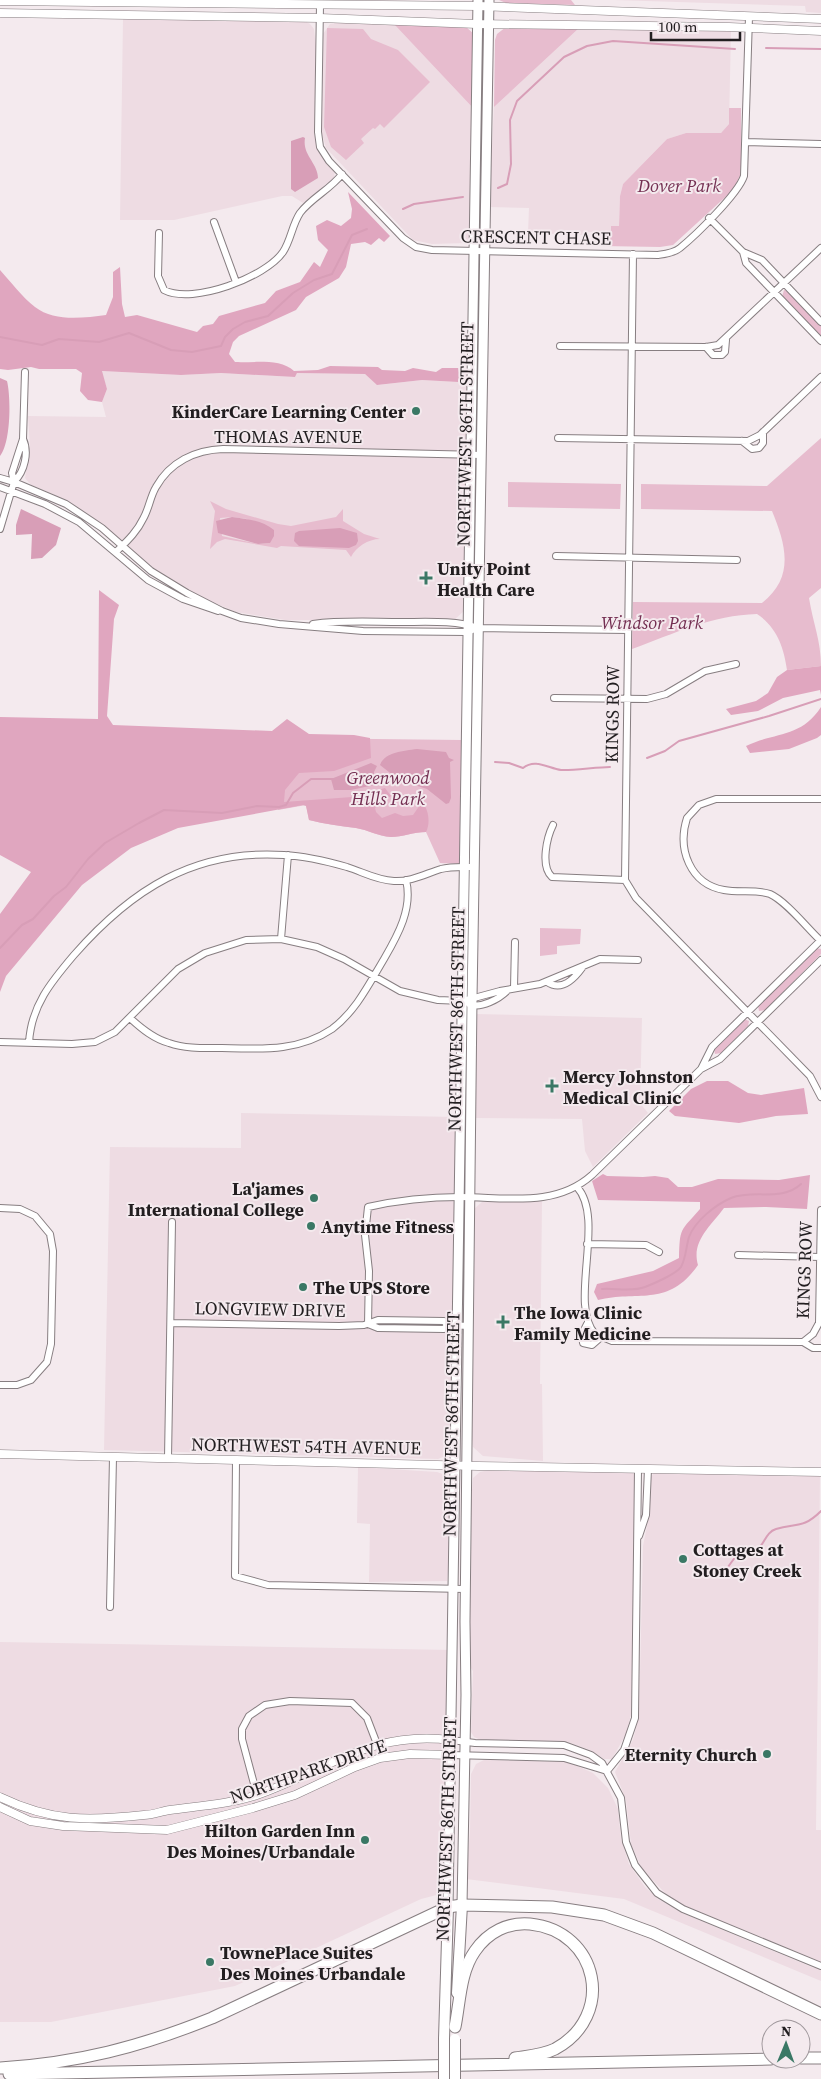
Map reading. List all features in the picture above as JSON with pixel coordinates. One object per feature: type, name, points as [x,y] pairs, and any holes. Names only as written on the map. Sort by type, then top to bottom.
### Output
[{"type":"highway","points":[[0,2068],[47,2064],[99,2055],[174,2034],[448,1907],[462,1905],[552,1907],[604,1915],[653,1933],[821,2014]]},
{"type":"highway","points":[[442,2066],[542,2054],[556,2049],[575,2034],[588,2015],[593,1998],[593,1979],[582,1952],[568,1937],[540,1925],[519,1923],[490,1935],[475,1951],[465,1971],[455,2033]]},
{"type":"highway","points":[[0,2074],[761,2059]]},
{"type":"main road","name":"NORTHWEST 86TH STREET","points":[[455,2079],[455,2033],[462,1905],[465,1756],[470,1197],[469,1002],[464,867],[478,3]]},
{"type":"main road","name":"NORTHWEST 86TH STREET","points":[[444,2079],[460,1197],[475,866],[489,3]]},
{"type":"street","points":[[0,1],[320,5],[489,3],[821,19]]},
{"type":"street","name":"CRESCENT CHASE","points":[[320,5],[318,139],[323,154],[409,243],[423,250],[474,252],[666,254],[679,249],[732,197],[742,184],[745,167],[749,17]]},
{"type":"street","points":[[0,13],[320,18],[478,24],[749,28],[821,31]]},
{"type":"street","points":[[746,142],[821,144]]},
{"type":"street","points":[[159,233],[158,276],[164,290],[172,293],[194,294],[236,282],[257,272],[279,258],[288,243],[300,213],[342,174]]},
{"type":"street","points":[[709,218],[743,252],[757,256],[821,322]]},
{"type":"street","points":[[214,222],[236,282]]},
{"type":"street","points":[[560,346],[706,347],[718,345],[726,340],[821,248]]},
{"type":"street","points":[[743,252],[746,264],[821,341]]},
{"type":"street","name":"KINGS ROW","points":[[625,880],[634,346],[633,254]]},
{"type":"street","points":[[706,347],[714,355],[722,355],[725,352],[726,340]]},
{"type":"street","points":[[0,529],[14,482],[20,476],[26,455],[27,448],[23,439],[25,372]]},
{"type":"street","points":[[558,438],[742,441],[755,438],[821,377]]},
{"type":"street","points":[[742,441],[752,449],[759,448],[763,443],[763,432]]},
{"type":"street","name":"THOMAS AVENUE","points":[[116,552],[138,528],[156,488],[168,471],[184,458],[203,451],[223,448],[481,455]]},
{"type":"street","points":[[0,478],[14,482],[80,513],[151,571],[222,611]]},
{"type":"street","points":[[0,487],[12,490],[79,522],[148,580],[165,590],[206,608],[260,622],[302,626],[330,622],[467,628],[628,630]]},
{"type":"street","points":[[556,556],[737,560]]},
{"type":"street","points":[[554,698],[627,699],[657,697],[705,670],[736,664]]},
{"type":"street","points":[[701,1069],[712,1047],[821,940],[774,896],[762,892],[723,890],[706,881],[687,863],[685,845],[687,818],[704,801],[716,799],[821,799]]},
{"type":"street","points":[[553,824],[548,836],[546,867],[552,877],[625,880],[636,898],[810,1076],[821,1097]]},
{"type":"street","points":[[29,1043],[34,1012],[46,989],[101,925],[127,902],[164,879],[209,862],[243,856],[288,855],[324,861],[382,880],[406,880],[441,869],[475,866]]},
{"type":"street","points":[[281,939],[288,855]]},
{"type":"street","points":[[131,1019],[158,1039],[180,1046],[266,1049],[289,1047],[323,1034],[343,1020],[359,1000],[403,922],[408,896],[406,880]]},
{"type":"street","points":[[0,1042],[72,1044],[95,1042],[115,1032],[131,1019],[167,979],[205,953],[246,940],[281,939],[304,943],[331,952],[373,976],[412,995],[438,1000],[488,1003],[511,989],[546,982],[555,986],[570,982],[584,966],[600,959],[638,960]]},
{"type":"street","points":[[511,989],[515,942]]},
{"type":"street","points":[[368,1324],[369,1271],[365,1236],[368,1207],[414,1198],[544,1198],[577,1187],[592,1175],[701,1069],[720,1059],[821,960]]},
{"type":"street","points":[[577,1187],[582,1192],[585,1205],[587,1324],[600,1338]]},
{"type":"street","points":[[0,1208],[20,1210],[35,1216],[50,1234],[53,1250],[51,1344],[47,1362],[38,1374],[24,1383],[0,1386]]},
{"type":"street","name":"KINGS ROW","points":[[587,1324],[582,1334],[583,1343],[592,1345],[600,1338],[612,1341],[791,1344],[803,1342],[819,1332],[821,1210]]},
{"type":"street","points":[[168,1458],[172,1222]]},
{"type":"street","points":[[587,1244],[646,1245],[659,1252]]},
{"type":"street","points":[[738,1256],[820,1257]]},
{"type":"street","name":"LONGVIEW DRIVE","points":[[170,1323],[339,1326],[368,1324],[378,1328],[444,1329],[447,1325],[469,1326]]},
{"type":"street","points":[[803,1342],[813,1348],[821,1348]]},
{"type":"street","name":"NORTHWEST 54TH AVENUE","points":[[0,1454],[467,1466],[821,1472]]},
{"type":"street","points":[[110,1607],[112,1457]]},
{"type":"street","points":[[236,1460],[235,1576],[268,1585],[465,1589]]},
{"type":"street","points":[[607,1771],[624,1750],[636,1718],[639,1537],[638,1469]]},
{"type":"street","points":[[639,1537],[646,1515],[648,1469]]},
{"type":"street","points":[[257,1795],[242,1733],[250,1716],[265,1705],[290,1701],[352,1703],[368,1718],[377,1744]]},
{"type":"street","name":"NORTHPARK DRIVE","points":[[0,1797],[39,1813],[60,1818],[96,1820],[147,1815],[257,1795],[348,1753],[377,1744],[415,1739],[451,1740]]},
{"type":"street","points":[[451,1740],[570,1746],[597,1758],[607,1771],[621,1798],[630,1853],[643,1878],[657,1893],[684,1909],[821,1966]]},
{"type":"street","name":"NORTHPARK DRIVE","points":[[0,1808],[30,1820],[62,1826],[167,1830],[295,1795],[355,1767],[380,1758],[410,1754],[451,1755]]},
{"type":"street","points":[[451,1755],[564,1758],[607,1771]]},
{"type":"shaded area","points":[[614,0],[821,0],[821,13],[806,12],[805,6]]},
{"type":"shaded area","points":[[123,19],[305,21],[310,24],[314,29],[316,46],[314,134],[321,155],[335,171],[334,178],[303,203],[292,196],[282,196],[174,220],[120,220]]},
{"type":"shaded area","points":[[344,21],[393,23],[473,108],[471,237],[466,243],[432,244],[413,240],[326,148],[322,134],[323,34],[330,24]]},
{"type":"shaded area","points":[[578,29],[731,31],[729,124],[721,133],[686,133],[667,139],[623,184],[620,196],[619,226],[611,233],[586,232],[585,235],[528,233],[529,208],[489,207],[494,107]]},
{"type":"shaded area","points":[[305,138],[308,154],[316,168],[318,178],[295,192],[291,189],[291,141]]},
{"type":"shaded area","points":[[348,192],[390,236],[384,242],[379,238],[371,245],[365,242],[351,244],[346,267],[339,278],[306,297],[296,310],[239,336],[233,342],[229,354],[235,362],[281,364],[294,371],[318,370],[330,366],[378,367],[382,370],[405,371],[413,368],[436,372],[442,368],[458,368],[460,377],[458,382],[422,380],[377,385],[365,374],[297,373],[295,377],[221,373],[181,375],[102,371],[107,389],[102,402],[88,400],[80,391],[82,373],[76,369],[39,369],[31,367],[8,370],[0,369],[0,270],[26,299],[43,312],[60,317],[78,318],[106,315],[113,297],[113,272],[120,267],[122,304],[125,317],[137,315],[197,332],[203,326],[213,324],[219,316],[265,303],[276,291],[300,282],[314,262],[320,267],[328,250],[318,240],[316,226],[327,220],[341,226],[351,218],[352,209]]},
{"type":"shaded area","points":[[458,368],[468,369],[464,611],[454,620],[285,620],[236,612],[184,590],[147,564],[89,516],[53,494],[31,485],[25,478],[30,447],[28,416],[106,417],[102,402],[107,389],[101,371],[181,375],[221,373],[295,377],[297,373],[365,374],[378,385],[422,380],[457,382],[460,377]]},
{"type":"shaded area","points":[[0,378],[7,381],[9,408],[6,441],[0,456]]},
{"type":"shaded area","points":[[21,509],[61,528],[56,545],[42,558],[31,559],[32,534],[16,535],[16,525]]},
{"type":"shaded area","points":[[232,517],[254,520],[264,524],[274,530],[274,536],[270,543],[258,544],[218,533],[216,521]]},
{"type":"shaded area","points":[[340,528],[357,533],[358,541],[356,545],[349,548],[299,546],[294,541],[295,533],[299,531]]},
{"type":"shaded area","points":[[99,590],[119,605],[114,619],[107,716],[113,725],[272,731],[287,719],[309,734],[354,735],[370,738],[371,758],[334,771],[299,773],[285,790],[284,802],[352,797],[385,788],[391,796],[375,808],[382,818],[395,813],[403,816],[413,815],[420,805],[425,806],[428,826],[426,832],[391,837],[360,829],[309,820],[306,806],[303,805],[178,828],[131,848],[82,885],[6,976],[0,992],[0,914],[31,872],[0,855],[0,717],[98,719]]},
{"type":"shaded area","points":[[821,666],[821,695],[820,690],[783,698],[758,711],[731,715],[726,709],[756,701],[768,693],[777,677],[787,670]]},
{"type":"shaded area","points":[[821,707],[821,735],[817,738],[789,749],[750,753],[746,746],[796,729],[813,717]]},
{"type":"shaded area","points":[[417,749],[446,752],[449,758],[454,760],[450,762],[451,798],[449,803],[446,804],[427,789],[399,780],[380,765],[390,755]]},
{"type":"shaded area","points":[[371,763],[377,766],[374,772],[374,785],[351,790],[334,790],[331,779]]},
{"type":"shaded area","points":[[475,1014],[642,1018],[640,1103],[648,1113],[593,1167],[585,1151],[582,1119],[475,1118]]},
{"type":"shaded area","points":[[707,1081],[728,1081],[748,1093],[761,1095],[804,1088],[808,1114],[776,1116],[739,1123],[675,1116],[669,1111],[691,1089]]},
{"type":"shaded area","points":[[241,1113],[457,1117],[452,1444],[443,1457],[438,1459],[104,1450],[110,1147],[241,1148]]},
{"type":"shaded area","points":[[603,1174],[607,1176],[655,1176],[668,1178],[678,1187],[692,1187],[718,1179],[779,1180],[810,1175],[807,1209],[766,1207],[724,1208],[700,1241],[697,1248],[698,1265],[687,1278],[675,1287],[652,1295],[613,1297],[598,1300],[594,1292],[597,1284],[653,1271],[679,1258],[682,1230],[700,1209],[700,1202],[598,1200],[592,1181]]},
{"type":"shaded area","points":[[542,1201],[540,1384],[542,1384],[543,1461],[483,1456],[473,1447],[472,1439],[474,1209],[482,1202]]},
{"type":"shaded area","points":[[358,1467],[437,1472],[448,1476],[451,1493],[448,1541],[451,1545],[447,1581],[369,1582],[370,1524],[357,1523]]},
{"type":"shaded area","points":[[489,1470],[632,1472],[635,1475],[631,1715],[626,1734],[612,1759],[604,1759],[590,1750],[568,1742],[481,1740],[474,1737],[471,1732],[473,1671],[469,1665],[468,1627],[471,1501],[473,1478],[480,1472]]},
{"type":"shaded area","points":[[654,1473],[820,1475],[816,1830],[821,1830],[821,1981],[624,1899],[466,1879],[470,1832],[471,1774],[476,1764],[484,1760],[568,1762],[593,1773],[608,1788],[618,1809],[621,1839],[629,1864],[645,1887],[658,1899],[682,1913],[814,1968],[814,1959],[683,1905],[667,1895],[642,1869],[631,1844],[626,1800],[615,1772],[633,1740],[639,1716],[643,1546],[649,1516],[650,1478]]},
{"type":"shaded area","points":[[0,1642],[453,1650],[448,1892],[421,1899],[235,1986],[51,2022],[0,2022]]},
{"type":"green space","points":[[499,0],[571,0],[575,5],[506,3]]},
{"type":"green space","points":[[393,23],[466,27],[474,34],[473,108]]},
{"type":"green space","points":[[506,27],[578,29],[494,107],[495,40],[497,34]]},
{"type":"green space","points":[[327,28],[363,29],[371,39],[398,50],[430,82],[384,128],[380,124],[361,139],[364,143],[346,160],[331,147],[324,127]]},
{"type":"green space","name":"Dover Park","points":[[729,108],[741,108],[740,176],[732,191],[673,245],[660,247],[602,246],[602,233],[611,233],[611,226],[619,226],[620,196],[623,184],[667,139],[686,133],[721,133],[729,124]]},
{"type":"green space","points":[[784,290],[788,291],[821,325],[821,337],[782,297]]},
{"type":"green space","name":"Windsor Park","points":[[821,438],[821,588],[809,598],[821,657],[821,666],[787,670],[784,654],[778,639],[770,625],[757,614],[741,615],[709,622],[632,649],[633,602],[762,603],[779,582],[785,560],[781,536],[772,511],[641,509],[641,484],[767,486]]},
{"type":"green space","points":[[508,482],[621,484],[620,509],[508,507]]},
{"type":"green space","points":[[210,501],[226,509],[291,526],[336,517],[343,509],[343,521],[364,534],[380,539],[371,540],[363,544],[351,557],[346,550],[281,546],[277,548],[225,539],[217,542],[210,549],[215,511]],"holes":[[[220,518],[247,519],[270,543],[258,544],[222,536]]]},
{"type":"green space","name":"Greenwood Hills Park","points":[[290,738],[461,740],[460,864],[440,863],[426,832],[391,837],[360,829],[309,820],[306,805],[278,810]]},
{"type":"green space","points":[[540,928],[581,929],[580,944],[557,946],[557,954],[540,956]]},
{"type":"green space","points":[[816,948],[821,949],[821,954],[765,1010],[759,1011],[758,1006]]},
{"type":"green space","points":[[744,1019],[749,1021],[748,1026],[721,1053],[715,1054],[714,1049]]},
{"type":"waterway","points":[[498,188],[507,184],[511,164],[510,120],[517,101],[564,57],[587,46],[613,41],[735,49]]},
{"type":"waterway","points":[[766,48],[821,49]]},
{"type":"waterway","points":[[403,209],[414,204],[463,197]]},
{"type":"waterway","points":[[0,337],[42,345],[59,339],[99,342],[129,333],[171,350],[192,352],[221,346],[225,337],[233,329],[245,322],[268,316],[293,293],[314,280],[332,274],[352,235],[367,229]]},
{"type":"waterway","points":[[647,758],[665,751],[679,741],[769,716],[821,699]]},
{"type":"waterway","points":[[495,762],[509,763],[523,768],[532,764],[542,764],[561,770],[610,767]]},
{"type":"waterway","points":[[0,948],[22,925],[33,919],[54,896],[66,887],[88,859],[105,843],[164,810],[222,813],[257,806],[279,807],[286,805],[293,793],[311,779],[333,779]]},
{"type":"waterway","points":[[602,1289],[630,1290],[640,1288],[649,1286],[674,1273],[683,1264],[689,1237],[696,1225],[712,1209],[725,1201],[740,1196],[785,1193],[801,1184]]},
{"type":"waterway","points":[[725,1571],[736,1556],[758,1549],[773,1530],[804,1523],[821,1511]]},
{"type":"place","name":"KinderCare Learning Center","points":[[416,411]]},
{"type":"place","name":"Unity Point Health Care","points":[[426,578]]},
{"type":"place","name":"Mercy Johnston Medical Clinic","points":[[552,1086]]},
{"type":"place","name":"La'james International College","points":[[314,1198]]},
{"type":"place","name":"Anytime Fitness","points":[[311,1226]]},
{"type":"place","name":"The UPS Store","points":[[303,1287]]},
{"type":"place","name":"The Iowa Clinic Family Medicine","points":[[503,1322]]},
{"type":"place","name":"Cottages at Stoney Creek","points":[[683,1559]]},
{"type":"place","name":"Eternity Church","points":[[767,1754]]},
{"type":"place","name":"Hilton Garden Inn Des Moines/Urbandale","points":[[365,1840]]},
{"type":"place","name":"TownePlace Suites Des Moines Urbandale","points":[[210,1962]]}]
